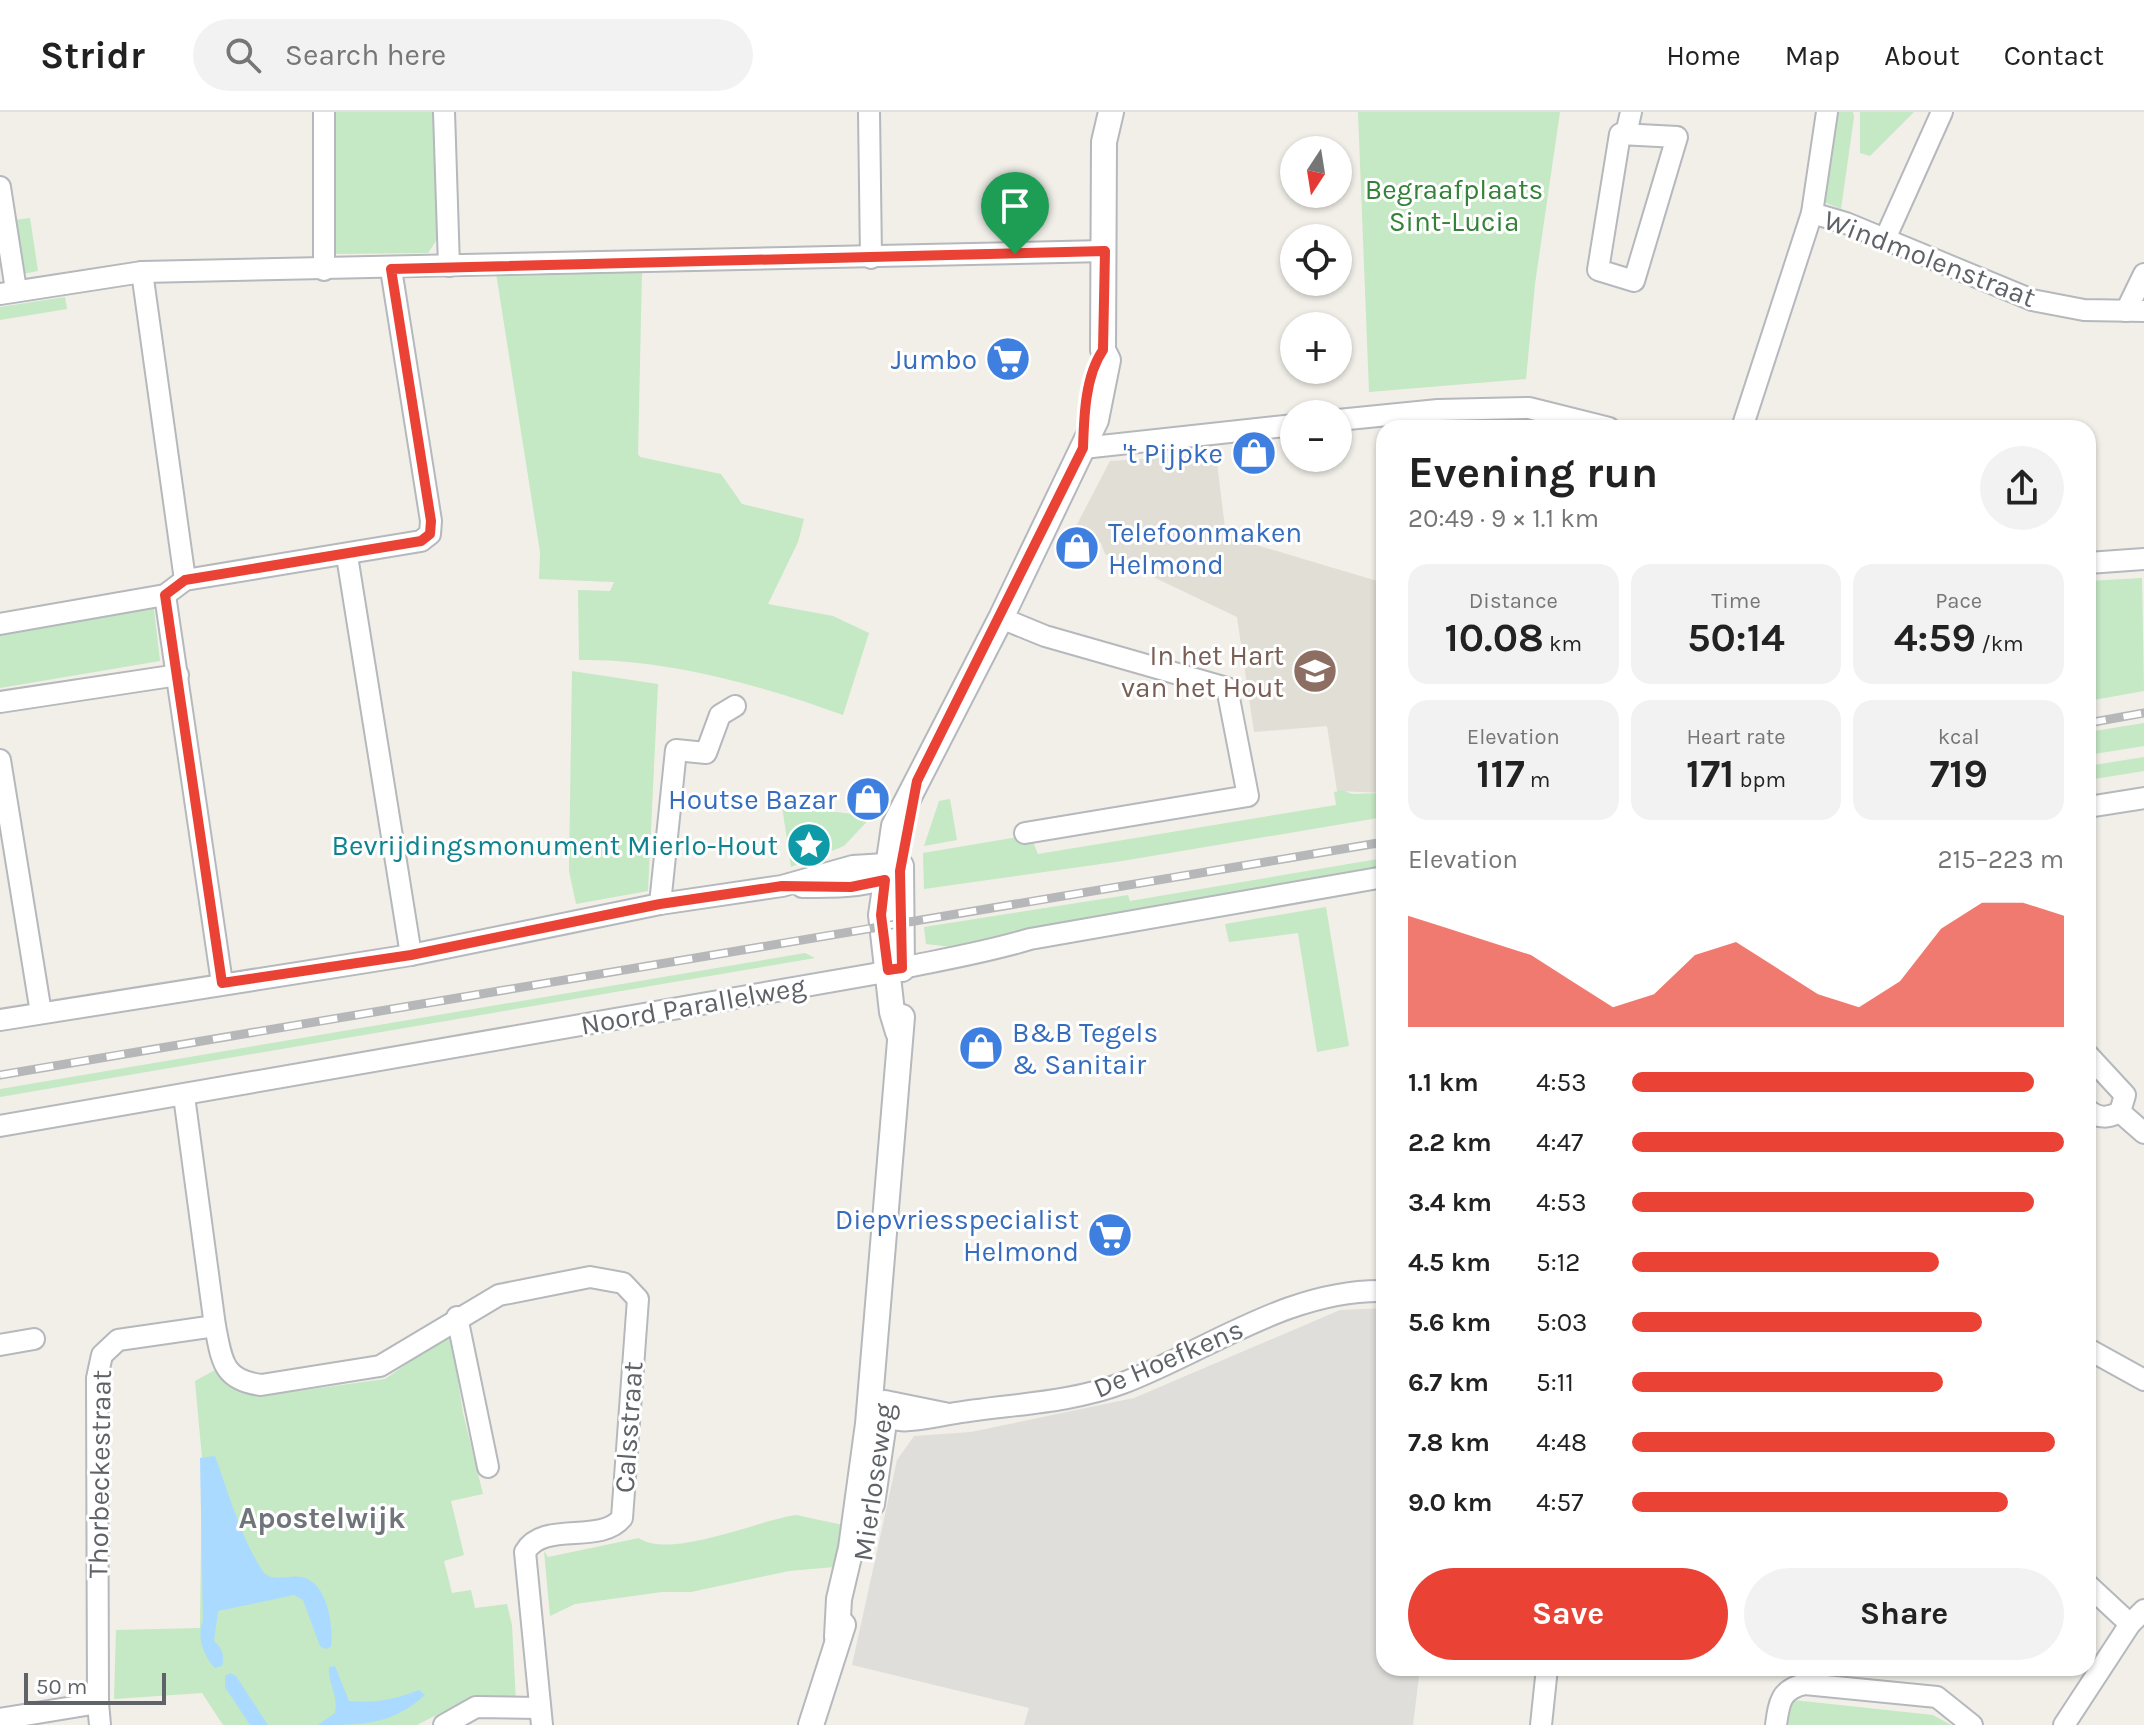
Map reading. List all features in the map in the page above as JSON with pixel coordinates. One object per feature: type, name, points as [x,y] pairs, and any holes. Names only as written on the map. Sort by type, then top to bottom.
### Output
[{"type":"street","points":[[324,112],[324,270]]},
{"type":"street","points":[[444,112],[449,266]]},
{"type":"street","points":[[869,112],[871,258]]},
{"type":"street","points":[[1111,112],[1104,142],[1103,350],[1095,361],[1084,419],[1083,448],[1280,427]]},
{"type":"street","points":[[1626,134],[1631,112]]},
{"type":"street","points":[[1745,420],[1812,213],[1827,112]]},
{"type":"street","points":[[1885,239],[1942,112]]},
{"type":"street","points":[[1620,134],[1626,134],[1677,137],[1634,281],[1598,270],[1620,134]]},
{"type":"street","points":[[0,187],[8,292],[142,272],[391,269],[1105,251]]},
{"type":"street","name":"Windmolenstraat","points":[[1812,213],[1885,239],[2032,300],[2084,310],[2135,311]]},
{"type":"street","points":[[0,624],[165,595],[185,580],[347,556],[421,541],[430,534],[431,521],[391,269]]},
{"type":"street","points":[[142,272],[185,580]]},
{"type":"street","points":[[2135,311],[2144,274]]},
{"type":"street","points":[[1352,419],[1438,410],[1529,408],[1577,420]]},
{"type":"street","name":"Mierloseweg","points":[[811,1725],[837,1637],[839,1599],[879,1409],[878,1323],[898,1032],[905,1005],[895,969],[890,872],[917,781],[1001,618],[1083,448]]},
{"type":"street","points":[[347,556],[411,955]]},
{"type":"street","points":[[2096,562],[2144,559]]},
{"type":"street","points":[[165,595],[222,983]]},
{"type":"street","points":[[1001,618],[1045,636],[1227,688],[1248,796],[1025,833]]},
{"type":"street","points":[[0,702],[178,675]]},
{"type":"street","points":[[660,904],[676,750],[706,753],[720,715],[735,706]]},
{"type":"street","points":[[0,760],[41,1013]]},
{"type":"street","points":[[2096,806],[2144,798]]},
{"type":"street","points":[[0,1020],[411,955],[660,904],[782,886],[853,866],[890,872]]},
{"type":"street","name":"Noord Parallelweg","points":[[0,1126],[895,969],[950,956],[988,952],[1030,939],[1376,878]]},
{"type":"street","points":[[2096,1063],[2122,1088],[2125,1095],[2120,1112]]},
{"type":"street","points":[[184,1096],[215,1326]]},
{"type":"street","points":[[2096,1114],[2103,1117],[2120,1112]]},
{"type":"street","points":[[2120,1112],[2144,1133]]},
{"type":"street","name":"Calsstraat","points":[[215,1326],[223,1363],[242,1383],[261,1385],[380,1366],[457,1317],[499,1295],[590,1277],[623,1283],[638,1299],[622,1518],[610,1527],[539,1539],[525,1552],[541,1716]]},
{"type":"street","name":"De Hoefkens","points":[[879,1409],[923,1420],[1023,1406],[1121,1383],[1278,1312],[1330,1296],[1376,1292]]},
{"type":"street","points":[[457,1317],[488,1467]]},
{"type":"street","name":"Thorbeckestraat","points":[[100,1725],[98,1365],[106,1348],[118,1340],[215,1326]]},
{"type":"street","points":[[0,1345],[34,1339]]},
{"type":"street","points":[[2096,1353],[2141,1373]]},
{"type":"street","points":[[2064,1725],[2137,1617],[2096,1590]]},
{"type":"street","points":[[1541,1725],[1546,1676]]},
{"type":"street","points":[[1776,1725],[1780,1698],[1791,1687],[1805,1684],[1937,1697],[1972,1725]]},
{"type":"street","points":[[0,1719],[98,1703]]},
{"type":"street","points":[[444,1725],[476,1707],[541,1716]]},
{"type":"shaded area","name":"In het Hart van het Hout","points":[[1216,454],[1226,536],[1376,581],[1376,793],[1337,791],[1327,726],[1254,732],[1237,617],[1105,554],[1101,543],[1074,530],[1110,461]]},
{"type":"shaded area","points":[[1376,1308],[1376,1676],[1419,1676],[1413,1725],[1024,1725],[1029,1708],[852,1665],[897,1460],[914,1436],[971,1432],[1134,1398],[1340,1310]]},
{"type":"green space","points":[[327,112],[435,112],[438,238],[428,253],[329,254]]},
{"type":"green space","name":"Begraafplaats Sint-Lucia","points":[[1358,112],[1560,112],[1535,284],[1526,379],[1369,392]]},
{"type":"green space","points":[[1836,112],[1853,112],[1854,117],[1841,209],[1824,202]]},
{"type":"green space","points":[[1860,112],[1914,112],[1870,156],[1860,153]]},
{"type":"green space","points":[[30,218],[38,271],[23,274],[15,220]]},
{"type":"green space","points":[[642,271],[638,454],[640,457],[721,474],[742,504],[804,519],[798,542],[768,604],[833,616],[869,633],[843,715],[713,676],[645,664],[579,660],[578,590],[610,591],[614,582],[539,579],[540,552],[496,273]]},
{"type":"green space","points":[[65,297],[67,309],[0,320],[0,307]]},
{"type":"green space","points":[[2142,578],[2144,691],[2096,700],[2096,581]]},
{"type":"green space","points":[[148,607],[154,609],[160,661],[0,688],[0,632]]},
{"type":"green space","points":[[572,671],[658,684],[648,891],[576,904],[569,871]]},
{"type":"green space","points":[[2144,723],[2144,746],[2096,754],[2096,731]]},
{"type":"green space","points":[[2144,757],[2144,771],[2096,779],[2096,765]]},
{"type":"green space","points":[[1334,792],[1376,793],[1376,818],[1122,861],[924,889],[923,853],[1030,835],[1038,854],[1336,805]]},
{"type":"green space","points":[[950,799],[957,840],[924,846],[939,801]]},
{"type":"green space","points":[[782,806],[872,816],[844,846],[791,867]]},
{"type":"green space","points":[[1376,859],[1376,871],[1053,928],[1047,925],[1019,930],[1015,935],[961,948],[926,944],[924,927],[1128,895],[1130,901]]},
{"type":"green space","points":[[1326,907],[1349,1046],[1317,1052],[1298,933],[1229,942],[1225,924]]},
{"type":"green space","points":[[805,953],[815,958],[0,1097],[0,1089]]},
{"type":"green space","points":[[448,1335],[451,1337],[463,1413],[483,1494],[451,1501],[464,1555],[444,1561],[452,1593],[471,1590],[475,1608],[507,1604],[512,1625],[516,1703],[478,1699],[462,1702],[417,1725],[223,1725],[202,1693],[114,1699],[116,1630],[200,1628],[202,1458],[195,1381],[215,1370],[237,1390],[269,1395],[385,1379]]},
{"type":"green space","points":[[796,1515],[843,1525],[834,1567],[789,1571],[691,1592],[662,1592],[575,1604],[550,1616],[544,1551],[548,1557],[639,1538],[653,1544],[693,1542]]},
{"type":"green space","points":[[1784,1699],[1933,1715],[1951,1725],[1781,1725]]},
{"type":"water","points":[[215,1456],[241,1529],[262,1570],[270,1577],[302,1577],[318,1587],[330,1617],[331,1647],[325,1649],[320,1646],[303,1600],[294,1595],[218,1611],[214,1641],[222,1652],[222,1666],[215,1668],[208,1658],[200,1633],[203,1621],[200,1458]]},
{"type":"water","points":[[335,1666],[349,1701],[384,1700],[419,1690],[425,1695],[388,1718],[349,1725],[318,1725],[335,1713],[336,1701],[329,1667]]},
{"type":"water","points":[[230,1673],[236,1676],[268,1725],[250,1725],[225,1687],[225,1676]]},
{"type":"railway","points":[[2096,722],[2144,713]]},
{"type":"railway","points":[[0,1075],[1376,843]]},
{"type":"place","name":"Jumbo","points":[[1008,359]]},
{"type":"place","name":"'t Pijpke","points":[[1254,453]]},
{"type":"place","name":"Telefoonmaken Helmond","points":[[1077,548]]},
{"type":"place","name":"In het Hart van het Hout","points":[[1315,671]]},
{"type":"place","name":"Houtse Bazar","points":[[868,799]]},
{"type":"place","name":"Bevrijdingsmonument Mierlo-Hout","points":[[809,845]]},
{"type":"place","name":"B&B Tegels & Sanitair","points":[[981,1048]]},
{"type":"place","name":"Diepvriesspecialist Helmond","points":[[1110,1235]]},
{"type":"district","name":"Apostelwijk","points":[[322,1518]]},
{"type":"route","points":[[1105,251],[1103,350],[1095,361],[1084,419],[1083,448],[1001,618],[917,781],[900,871],[898,896],[902,968],[888,970],[881,915],[885,880],[851,887],[782,886],[660,904],[411,955],[222,983],[165,595],[185,580],[347,556],[421,541],[430,534],[431,521],[391,269],[1015,254],[1105,251]]}]
